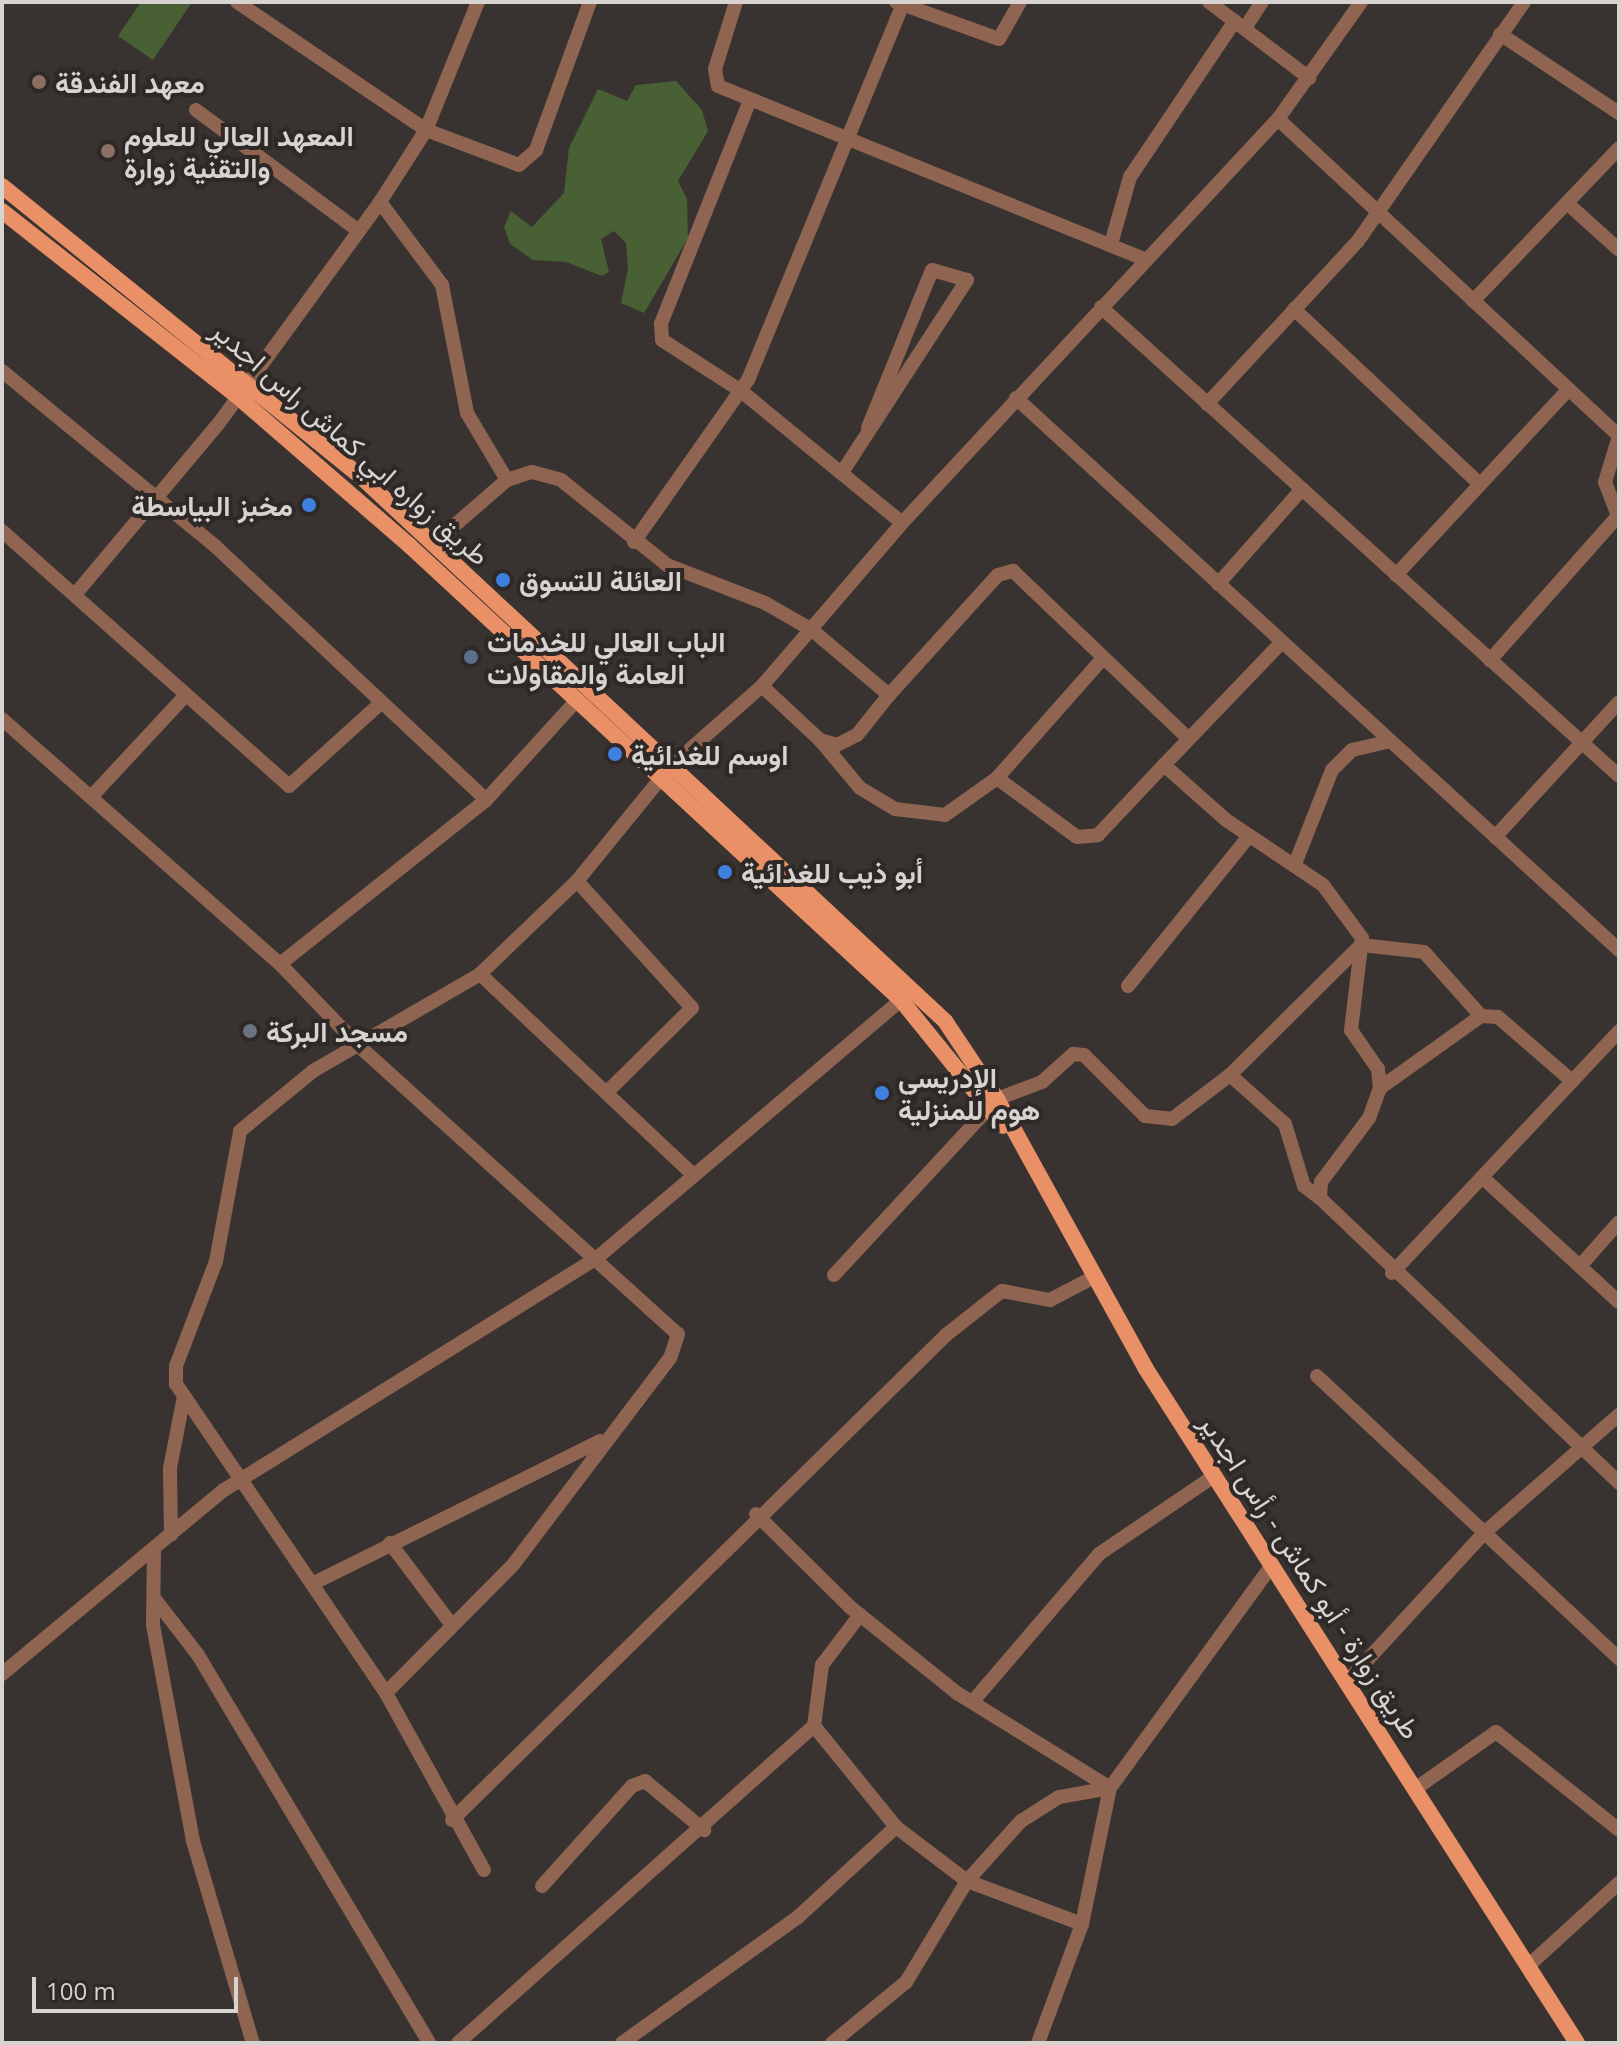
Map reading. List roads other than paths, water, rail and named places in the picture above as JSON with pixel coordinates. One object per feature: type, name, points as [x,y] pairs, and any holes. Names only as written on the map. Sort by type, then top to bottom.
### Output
[{"type":"main road","name":"طريق زواره ابي كماش راس اجدير","points":[[2,186],[241,390],[433,544],[665,772],[905,979],[961,1040],[1009,1133]]},
{"type":"main road","points":[[2,211],[241,390],[576,701],[665,772],[901,1000],[991,1103]]},
{"type":"main road","points":[[946,1051],[961,1040]]},
{"type":"main road","name":"طريق زوارة - أبو كماش - رأس اجدير","points":[[1009,1133],[1092,1278],[1214,1476],[1577,2043]]},
{"type":"street","points":[[78,591],[160,498],[380,202],[426,130],[478,2]]},
{"type":"street","points":[[246,4],[426,130],[511,163],[532,160],[590,2]]},
{"type":"street","points":[[736,2],[715,77],[750,100],[1146,260]]},
{"type":"street","points":[[634,542],[741,391],[849,141],[901,3],[999,39],[1020,2]]},
{"type":"street","points":[[1209,2],[1309,78]]},
{"type":"street","points":[[1111,244],[1130,177],[1240,25],[1262,2]]},
{"type":"street","points":[[484,1870],[452,1820],[386,1693],[316,1582],[246,1478],[184,1396],[176,1366],[216,1261],[240,1131],[313,1071],[360,1047],[480,974],[577,881],[665,772],[762,686],[902,523],[1278,119],[1361,2]]},
{"type":"street","points":[[1207,404],[1358,241],[1376,210],[1524,2]]},
{"type":"street","points":[[1500,34],[1619,113]]},
{"type":"street","points":[[750,100],[660,333],[741,391],[843,471],[902,523]]},
{"type":"street","points":[[196,110],[359,231]]},
{"type":"street","points":[[1278,119],[1619,436],[1605,482],[1618,516],[1490,660]]},
{"type":"street","points":[[1473,301],[1619,148]]},
{"type":"street","points":[[380,202],[442,285],[467,413],[507,480]]},
{"type":"street","points":[[1567,203],[1619,250]]},
{"type":"street","points":[[843,471],[868,428],[965,294],[967,280],[932,270],[868,428]]},
{"type":"street","points":[[1101,307],[1619,776]]},
{"type":"street","points":[[1294,309],[1480,484]]},
{"type":"street","points":[[2,371],[160,498],[486,800]]},
{"type":"street","points":[[1396,575],[1568,390]]},
{"type":"street","points":[[1016,398],[1619,950]]},
{"type":"street","points":[[433,544],[507,480],[532,472],[561,480],[634,542],[812,630],[889,695]]},
{"type":"street","points":[[1218,584],[1302,489]]},
{"type":"street","points":[[2,531],[78,591],[185,696],[289,786],[381,703]]},
{"type":"street","points":[[820,740],[847,743],[1005,570],[1020,575],[1187,737]]},
{"type":"street","points":[[997,778],[1077,837],[1098,835],[1187,737],[1282,642]]},
{"type":"street","points":[[762,686],[820,740],[860,788],[919,817],[945,815],[997,778],[1103,658]]},
{"type":"street","points":[[92,796],[185,696]]},
{"type":"street","points":[[280,964],[486,800],[576,701]]},
{"type":"street","points":[[1495,837],[1619,702]]},
{"type":"street","points":[[2,719],[280,964],[360,1047],[598,1257],[678,1334],[670,1358],[512,1566],[451,1624],[386,1693]]},
{"type":"street","points":[[1295,864],[1332,770],[1352,750],[1390,741]]},
{"type":"street","points":[[1164,765],[1249,836],[1295,864],[1348,912],[1361,945],[1351,1030],[1378,1069],[1380,1088],[1369,1118],[1321,1182],[1320,1198]]},
{"type":"street","points":[[1128,986],[1249,836]]},
{"type":"street","points":[[577,881],[692,1008],[609,1090]]},
{"type":"street","points":[[1361,945],[1424,952],[1481,1016]]},
{"type":"street","points":[[834,1275],[965,1139],[991,1103],[1042,1082],[1073,1054],[1084,1055],[1145,1116],[1172,1119],[1230,1075],[1361,945]]},
{"type":"street","points":[[480,974],[609,1090],[693,1175]]},
{"type":"street","points":[[2,1674],[171,1535],[246,1478],[598,1257],[901,1000]]},
{"type":"street","points":[[1380,1088],[1481,1016],[1498,1017],[1572,1081]]},
{"type":"street","points":[[1392,1273],[1619,1031]]},
{"type":"street","points":[[1230,1075],[1285,1124],[1304,1186],[1320,1198],[1392,1273],[1619,1483]]},
{"type":"street","points":[[1482,1177],[1619,1302]]},
{"type":"street","points":[[1580,1266],[1619,1222]]},
{"type":"street","points":[[452,1820],[756,1514],[1002,1291],[1050,1300],[1092,1278]]},
{"type":"street","points":[[1317,1376],[1619,1659]]},
{"type":"street","points":[[171,1535],[170,1468],[184,1396]]},
{"type":"street","points":[[1348,1681],[1484,1533],[1584,1452],[1619,1415]]},
{"type":"street","points":[[316,1582],[607,1437]]},
{"type":"street","points":[[974,1700],[1099,1554],[1214,1476]]},
{"type":"street","points":[[756,1514],[860,1615],[974,1700],[1110,1788]]},
{"type":"street","points":[[390,1543],[451,1624]]},
{"type":"street","points":[[154,1550],[154,1598],[193,1841],[253,2043]]},
{"type":"street","points":[[1038,2043],[1082,1924],[1110,1788],[1271,1566]]},
{"type":"street","points":[[154,1598],[198,1655],[429,2043]]},
{"type":"street","points":[[458,2043],[704,1830],[814,1726],[822,1665],[860,1615]]},
{"type":"street","points":[[814,1726],[896,1827],[967,1881],[1082,1924]]},
{"type":"street","points":[[1415,1789],[1467,1745],[1496,1732],[1619,1830]]},
{"type":"street","points":[[542,1886],[632,1786],[645,1781],[704,1830]]},
{"type":"street","points":[[832,2043],[884,2007],[929,1955],[967,1881],[1021,1821],[1059,1797],[1110,1788]]},
{"type":"street","points":[[622,2043],[798,1917],[896,1827]]},
{"type":"street","points":[[1528,1966],[1619,1883]]},
{"type":"place","name":"معهد الفندقة","points":[[39,82]]},
{"type":"place","name":"المعهد العالي للعلوم والتقنية زوارة","points":[[108,151]]},
{"type":"place","name":"مخبز البياسطة","points":[[309,505]]},
{"type":"place","name":"العائلة للتسوق","points":[[503,580]]},
{"type":"place","name":"الباب العالي للخدمات العامة والمقاولات","points":[[471,657]]},
{"type":"place","name":"اوسم للغدائية","points":[[615,754]]},
{"type":"place","name":"أبو ذيب للغدائية","points":[[725,872]]},
{"type":"place","name":"مسجد البركة","points":[[250,1031]]},
{"type":"place","name":"الإدريسي هوم للمنزلية","points":[[882,1093]]}]
